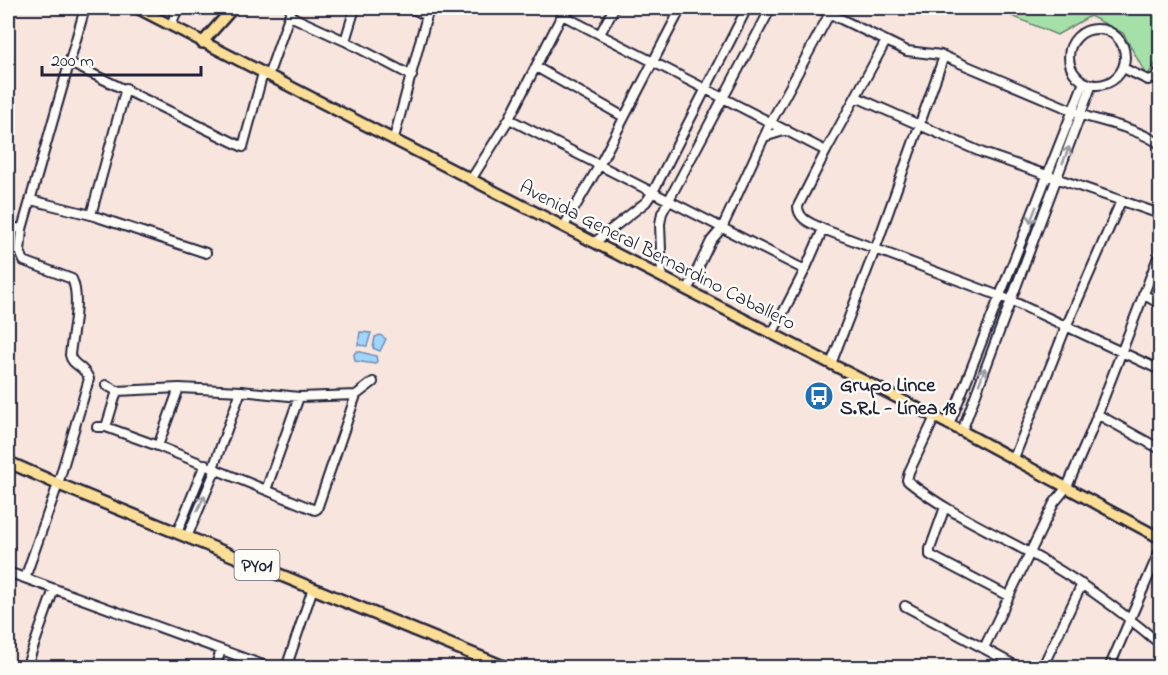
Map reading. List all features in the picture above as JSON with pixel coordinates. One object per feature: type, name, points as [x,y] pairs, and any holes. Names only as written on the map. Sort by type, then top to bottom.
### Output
[{"type":"highway","name":"PY01","points":[[8,462],[507,668]]},
{"type":"main road","name":"Avenida General Bernardino Caballero","points":[[137,8],[831,363],[1014,458],[1161,538]]},
{"type":"main road","points":[[202,43],[233,8]]},
{"type":"street","points":[[25,578],[58,484],[89,379],[83,368],[70,359],[76,292],[74,281],[24,261],[20,252],[22,229],[86,8]]},
{"type":"street","points":[[171,25],[178,8]]},
{"type":"street","points":[[345,41],[355,8]]},
{"type":"street","points":[[394,138],[428,12],[411,8]]},
{"type":"street","points":[[600,34],[614,8]]},
{"type":"street","points":[[564,226],[681,8]]},
{"type":"street","points":[[595,242],[646,202],[653,192],[747,8]]},
{"type":"street","points":[[662,276],[660,224],[668,200],[771,8]]},
{"type":"street","points":[[818,8],[907,51],[928,52],[944,56],[1082,114],[1112,123],[1161,144]]},
{"type":"street","points":[[70,63],[126,88],[243,147],[265,75],[291,12],[412,76]]},
{"type":"street","points":[[688,290],[711,241],[722,228],[771,122],[831,13]]},
{"type":"street","points":[[472,178],[509,119],[562,15],[826,151]]},
{"type":"street","points":[[1101,29],[1114,35],[1124,50],[1125,59],[1122,68],[1118,76],[1110,81],[1101,84],[1088,83],[1072,70],[1069,61],[1072,44],[1084,32],[1101,29]]},
{"type":"street","points":[[886,41],[826,151],[798,210],[799,213],[805,220],[823,229],[1010,300],[1161,370]]},
{"type":"street","points":[[831,363],[876,248],[944,56]]},
{"type":"street","points":[[536,67],[624,117]]},
{"type":"street","points":[[1122,68],[1148,80],[1155,78],[1161,71]]},
{"type":"street","points":[[950,425],[1073,110],[1088,83]]},
{"type":"street","points":[[962,431],[1082,114],[1088,83]]},
{"type":"street","points":[[91,215],[126,88]]},
{"type":"street","points":[[856,97],[983,153],[1047,177],[1161,214]]},
{"type":"street","points":[[509,119],[805,270]]},
{"type":"street","points":[[764,137],[787,130]]},
{"type":"street","points":[[31,200],[91,215],[206,253]]},
{"type":"street","points":[[1014,458],[1066,327],[1121,201]]},
{"type":"street","points":[[8,227],[22,229]]},
{"type":"street","points":[[772,333],[805,270],[823,229]]},
{"type":"street","points":[[984,648],[1054,503],[1066,487],[1161,252]]},
{"type":"street","points":[[1143,294],[1161,303]]},
{"type":"street","points":[[97,427],[106,427],[158,446],[312,510],[317,509],[356,395],[373,382]]},
{"type":"street","points":[[106,385],[117,391],[179,388],[241,391],[299,398],[356,395]]},
{"type":"street","points":[[158,446],[179,388]]},
{"type":"street","points":[[106,427],[117,391]]},
{"type":"street","points":[[182,535],[241,391]]},
{"type":"street","points":[[266,490],[299,398]]},
{"type":"street","points":[[957,407],[969,412]]},
{"type":"street","points":[[1097,414],[1161,449]]},
{"type":"street","points":[[935,417],[907,480],[945,507],[1082,584],[1161,644]]},
{"type":"street","points":[[945,507],[930,555],[1008,596]]},
{"type":"street","points":[[1109,668],[1161,550]]},
{"type":"street","points":[[8,572],[272,668]]},
{"type":"street","points":[[1042,668],[1082,584]]},
{"type":"street","points":[[26,668],[54,588]]},
{"type":"street","points":[[286,668],[313,588]]},
{"type":"street","points":[[905,606],[1020,668]]},
{"type":"street","points":[[215,668],[220,650]]},
{"type":"green space","points":[[993,8],[1160,8],[1160,58],[1147,76],[1123,33],[1090,16],[1057,35]]},
{"type":"water","points":[[360,332],[371,333],[367,346],[358,345]]},
{"type":"water","points":[[380,335],[386,339],[380,351],[373,348],[375,337]]},
{"type":"water","points":[[357,351],[376,356],[377,361],[375,364],[355,361],[354,354]]},
{"type":"place","name":"Grupo Lince S.R.L - Línea 18","points":[[819,396]]}]
